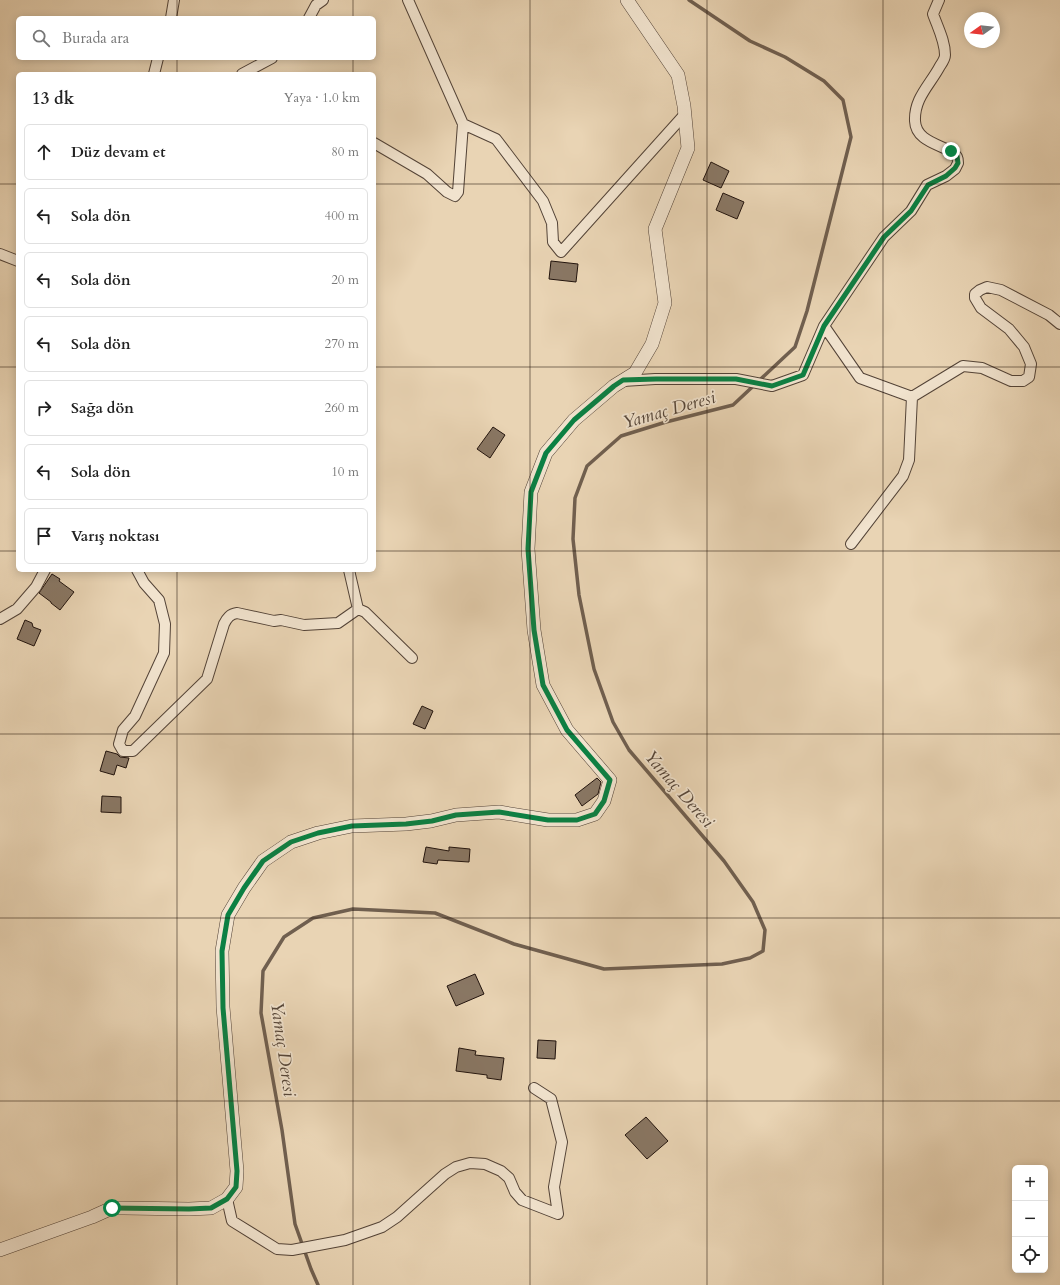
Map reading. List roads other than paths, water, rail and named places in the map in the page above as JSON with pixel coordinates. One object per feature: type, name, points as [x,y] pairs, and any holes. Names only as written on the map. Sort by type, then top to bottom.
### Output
[{"type":"street","points":[[171,16],[174,0]]},
{"type":"street","points":[[310,16],[316,5],[323,0]]},
{"type":"street","points":[[376,144],[427,174],[447,192],[454,196],[458,192],[463,124],[408,0]]},
{"type":"street","points":[[0,1250],[92,1217],[112,1208],[211,1208],[227,1199],[236,1187],[237,1171],[223,1008],[222,951],[228,915],[244,888],[263,861],[291,842],[318,833],[352,826],[406,824],[432,821],[456,815],[499,812],[548,820],[577,820],[595,814],[604,801],[610,780],[567,730],[543,685],[534,630],[528,549],[531,492],[546,453],[574,420],[614,386],[635,373],[652,344],[665,303],[655,229],[688,148],[685,114],[678,75],[627,0]]},
{"type":"street","points":[[623,380],[736,379],[772,386],[803,375],[824,326],[884,237],[911,211],[928,185],[946,176],[958,163],[957,156],[951,151],[934,145],[923,137],[917,130],[914,122],[915,108],[920,95],[939,69],[945,57],[942,39],[933,14],[939,0]]},
{"type":"street","points":[[154,72],[158,60]]},
{"type":"street","points":[[246,72],[268,60]]},
{"type":"street","points":[[463,124],[496,139],[543,201],[552,223],[553,242],[561,252],[685,114]]},
{"type":"street","points":[[0,254],[16,260]]},
{"type":"street","points":[[912,397],[963,366],[982,368],[1011,381],[1022,381],[1029,377],[1031,364],[1024,347],[1009,330],[981,308],[975,298],[975,294],[980,290],[987,287],[1000,290],[1049,315],[1060,324]]},
{"type":"street","points":[[824,326],[860,378],[912,397]]},
{"type":"street","points":[[852,544],[902,476],[909,460],[912,397]]},
{"type":"street","points":[[0,619],[17,609],[36,587],[44,572]]},
{"type":"street","points":[[138,572],[144,583],[159,600],[165,624],[164,653],[135,716],[123,730],[119,744],[124,751],[133,751],[207,679],[224,624],[228,617],[232,614],[237,613],[274,621],[282,620],[304,625],[338,623],[358,609]]},
{"type":"street","points":[[349,572],[358,609]]},
{"type":"street","points":[[358,609],[364,612],[412,658]]},
{"type":"street","points":[[227,1199],[232,1221],[277,1249],[296,1249],[345,1240],[382,1227],[397,1217],[445,1174],[456,1167],[470,1163],[485,1164],[501,1171],[509,1178],[515,1192],[522,1200],[558,1214],[554,1187],[562,1142],[551,1099],[534,1088]]},
{"type":"waterway","name":"Yamaç Deresi","points":[[318,1285],[295,1224],[282,1130],[261,1013],[263,971],[284,937],[313,918],[353,909],[435,913],[514,944],[604,969],[722,964],[750,958],[763,951],[765,930],[753,902],[724,861],[629,750],[613,722],[594,669],[579,595],[573,539],[575,498],[587,466],[621,436],[666,422],[733,405],[795,347],[807,311],[851,137],[843,100],[824,81],[785,57],[750,41],[689,0]]}]
